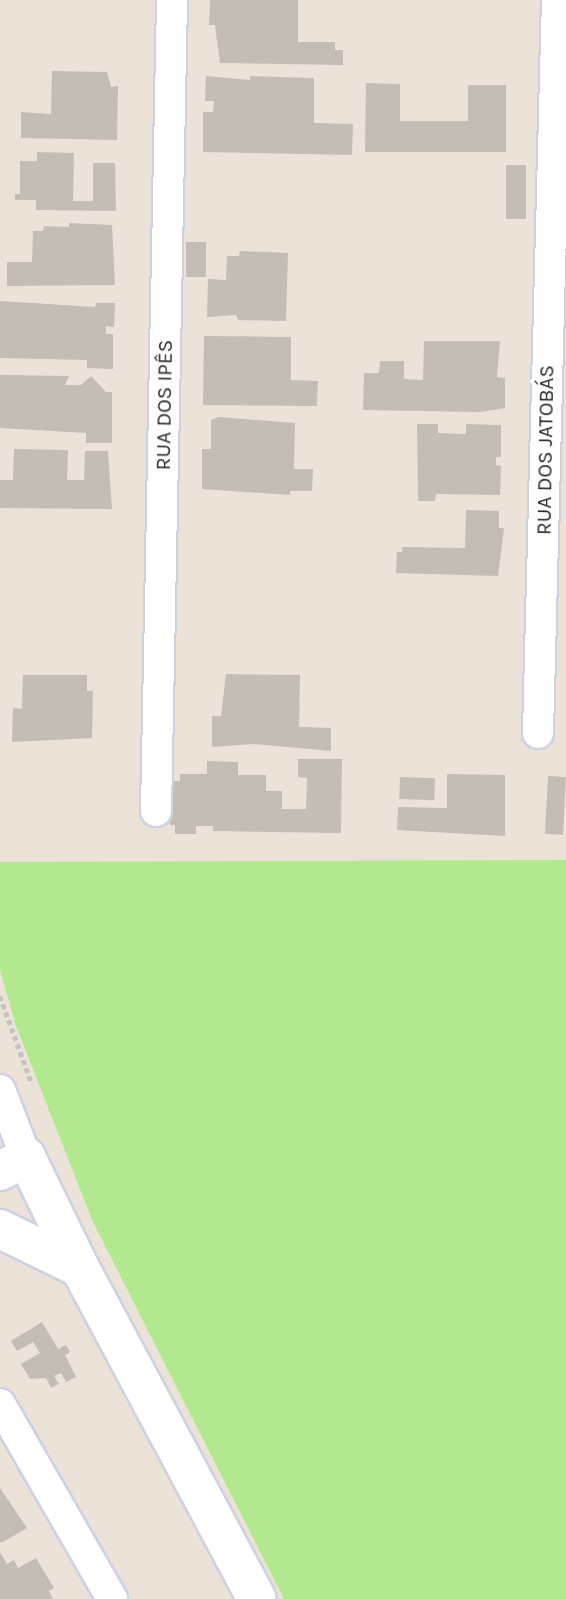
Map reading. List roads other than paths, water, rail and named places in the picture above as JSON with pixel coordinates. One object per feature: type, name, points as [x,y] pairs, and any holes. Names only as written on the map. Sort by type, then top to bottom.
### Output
[{"type":"street","name":"RUA DOS IPÊS","points":[[156,811],[172,0]]},
{"type":"street","name":"RUA DOS JATOBÁS","points":[[538,733],[557,0]]},
{"type":"street","points":[[0,1090],[13,1164],[80,1268],[257,1599]]},
{"type":"street","points":[[0,1229],[80,1268]]},
{"type":"street","points":[[0,1404],[112,1599]]}]
